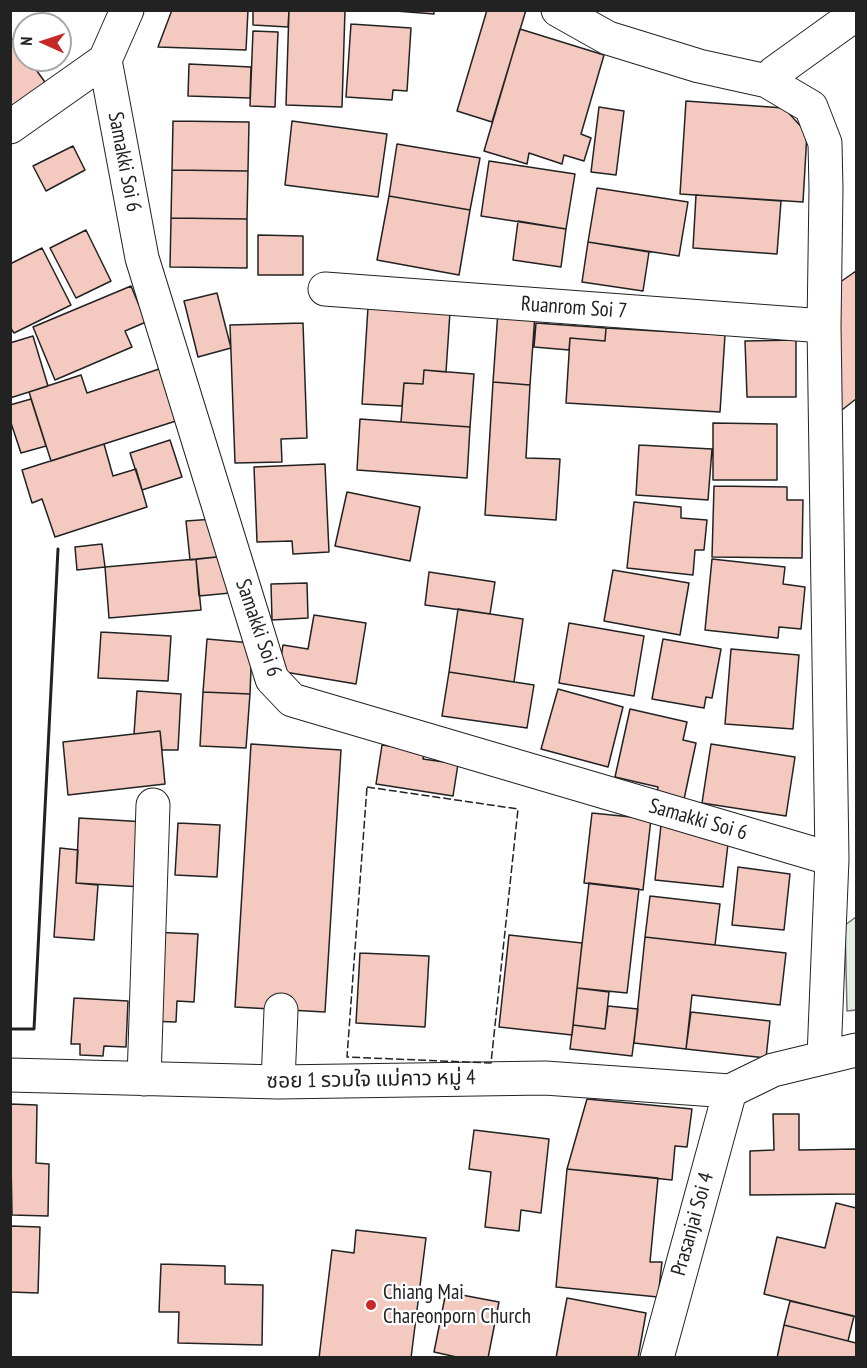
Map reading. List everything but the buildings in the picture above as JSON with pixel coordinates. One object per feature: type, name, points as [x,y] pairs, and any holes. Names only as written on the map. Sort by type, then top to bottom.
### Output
[{"type":"street","points":[[10,127],[105,60],[127,10]]},
{"type":"street","points":[[558,10],[608,38],[699,66],[767,81],[811,107],[825,143],[824,326],[832,859],[824,1057]]},
{"type":"street","points":[[767,81],[774,73],[856,14]]},
{"type":"street","name":"Samakki Soi 6","points":[[105,60],[142,258],[272,679],[292,700],[832,859]]},
{"type":"street","name":"Ruanrom Soi 7","points":[[325,289],[824,326]]},
{"type":"street","points":[[144,1078],[153,806]]},
{"type":"street","points":[[278,1082],[281,1010]]},
{"type":"street","points":[[730,1091],[773,1070],[856,1050]]},
{"type":"street","name":"ซอย 1 รวมใจ แม่คาว หมู่ 4","points":[[10,1075],[278,1082],[545,1078],[730,1091]]},
{"type":"street","name":"Prasanjai Soi 4","points":[[657,1358],[730,1091]]},
{"type":"green space","points":[[856,917],[856,1010],[847,1011],[845,925]]},
{"type":"fence","points":[[367,787],[518,809],[491,1063],[347,1057],[367,787]]},
{"type":"wall","points":[[10,1029],[34,1029],[58,549]]},
{"type":"place","name":"Chiang Mai Chareonporn Church","points":[[371,1305]]}]
